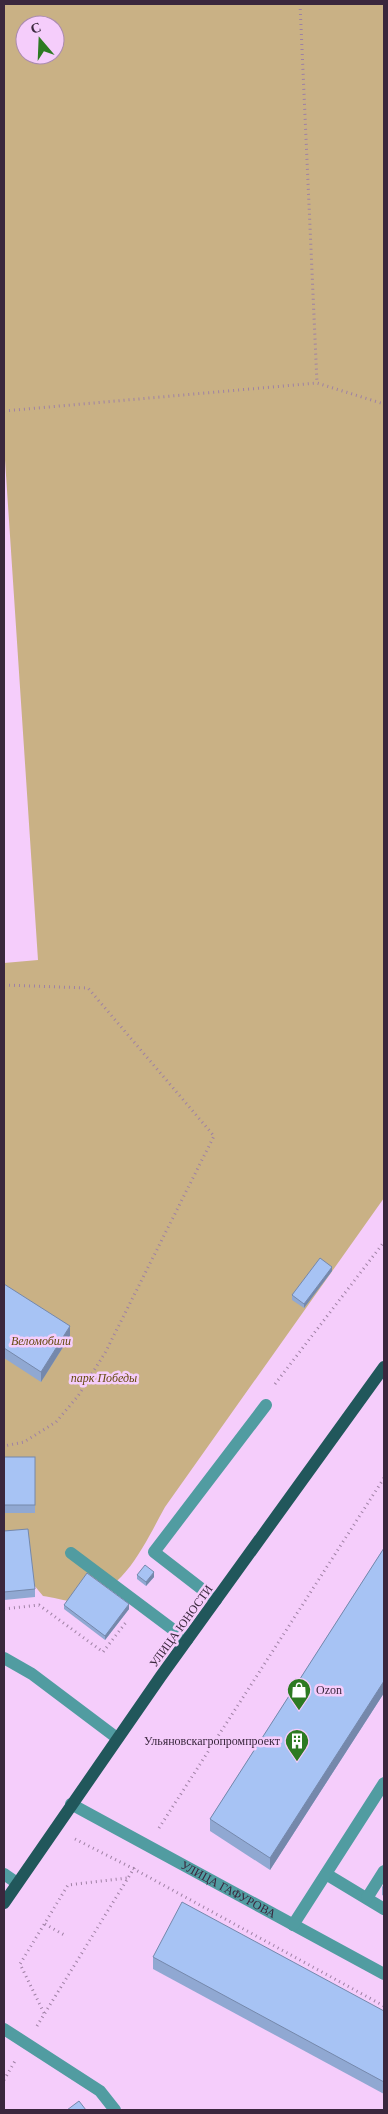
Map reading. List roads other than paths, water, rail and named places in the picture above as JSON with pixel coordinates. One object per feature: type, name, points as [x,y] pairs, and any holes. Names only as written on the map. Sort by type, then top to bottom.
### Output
[{"type":"main road","name":"УЛИЦА ЮНОСТИ","points":[[4,1903],[117,1738],[384,1367]]},
{"type":"street","points":[[216,1600],[154,1552],[266,1405]]},
{"type":"street","points":[[71,1552],[187,1640]]},
{"type":"street","points":[[4,1658],[32,1674],[117,1738]]},
{"type":"street","points":[[293,1925],[384,1783]]},
{"type":"street","name":"УЛИЦА ГАФУРОВА","points":[[71,1804],[149,1844],[384,1974]]},
{"type":"street","points":[[367,1898],[384,1872]]},
{"type":"street","points":[[4,1874],[17,1883]]},
{"type":"street","points":[[326,1874],[384,1909]]},
{"type":"street","points":[[4,2029],[100,2091],[115,2110]]},
{"type":"place","name":"Ozon","points":[[299,1711]]},
{"type":"place","name":"Ульяновскагропромпроект","points":[[297,1762]]},
{"type":"park label","name":"Веломобили","points":[[41,1341]]},
{"type":"park label","name":"парк Победы","points":[[104,1378]]}]
